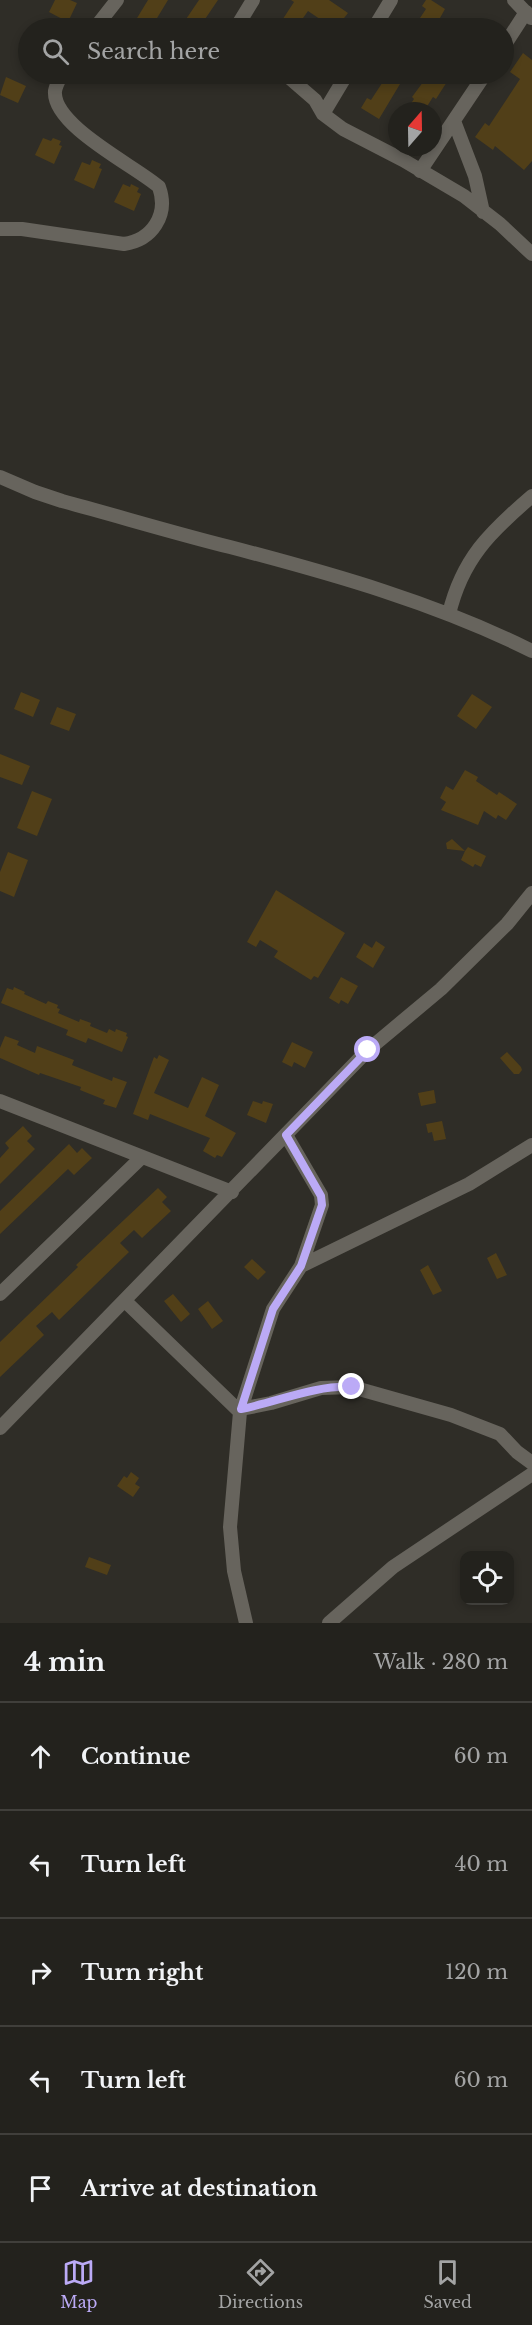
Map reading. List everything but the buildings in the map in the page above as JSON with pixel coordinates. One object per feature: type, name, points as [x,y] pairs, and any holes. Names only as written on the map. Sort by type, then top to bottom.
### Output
[{"type":"street","points":[[103,18],[117,0]]},
{"type":"street","points":[[242,18],[253,0]]},
{"type":"street","points":[[380,18],[391,0]]},
{"type":"street","points":[[514,0],[529,16],[514,34]]},
{"type":"street","points":[[0,228],[22,228],[124,244],[137,242],[149,233],[158,220],[163,198],[159,187],[79,131],[62,108],[55,91],[58,84]]},
{"type":"street","points":[[299,84],[315,100],[323,114],[343,129],[403,160],[464,196],[530,246]]},
{"type":"street","points":[[323,114],[341,84]]},
{"type":"street","points":[[420,171],[478,84]]},
{"type":"street","points":[[454,121],[475,176],[483,212]]},
{"type":"street","points":[[0,477],[62,501],[275,558],[407,599],[485,627],[532,651]]},
{"type":"street","points":[[449,614],[458,582],[474,554],[532,496]]},
{"type":"street","points":[[0,1428],[368,1050],[441,989],[507,924],[532,893]]},
{"type":"street","points":[[2,1105],[231,1192]]},
{"type":"street","points":[[246,1623],[234,1571],[230,1527],[240,1411],[273,1309],[301,1266],[320,1213],[321,1196],[286,1135]]},
{"type":"street","points":[[301,1266],[469,1184],[532,1145]]},
{"type":"street","points":[[0,1294],[142,1157]]},
{"type":"street","points":[[125,1301],[240,1411]]},
{"type":"street","points":[[240,1411],[321,1388],[352,1387],[452,1415],[500,1434],[517,1452],[532,1463]]},
{"type":"street","points":[[330,1623],[393,1567],[532,1474]]},
{"type":"route","points":[[352,1387],[321,1388],[272,1403],[241,1409],[273,1309],[301,1266],[322,1205],[321,1196],[286,1135],[368,1050]]}]
